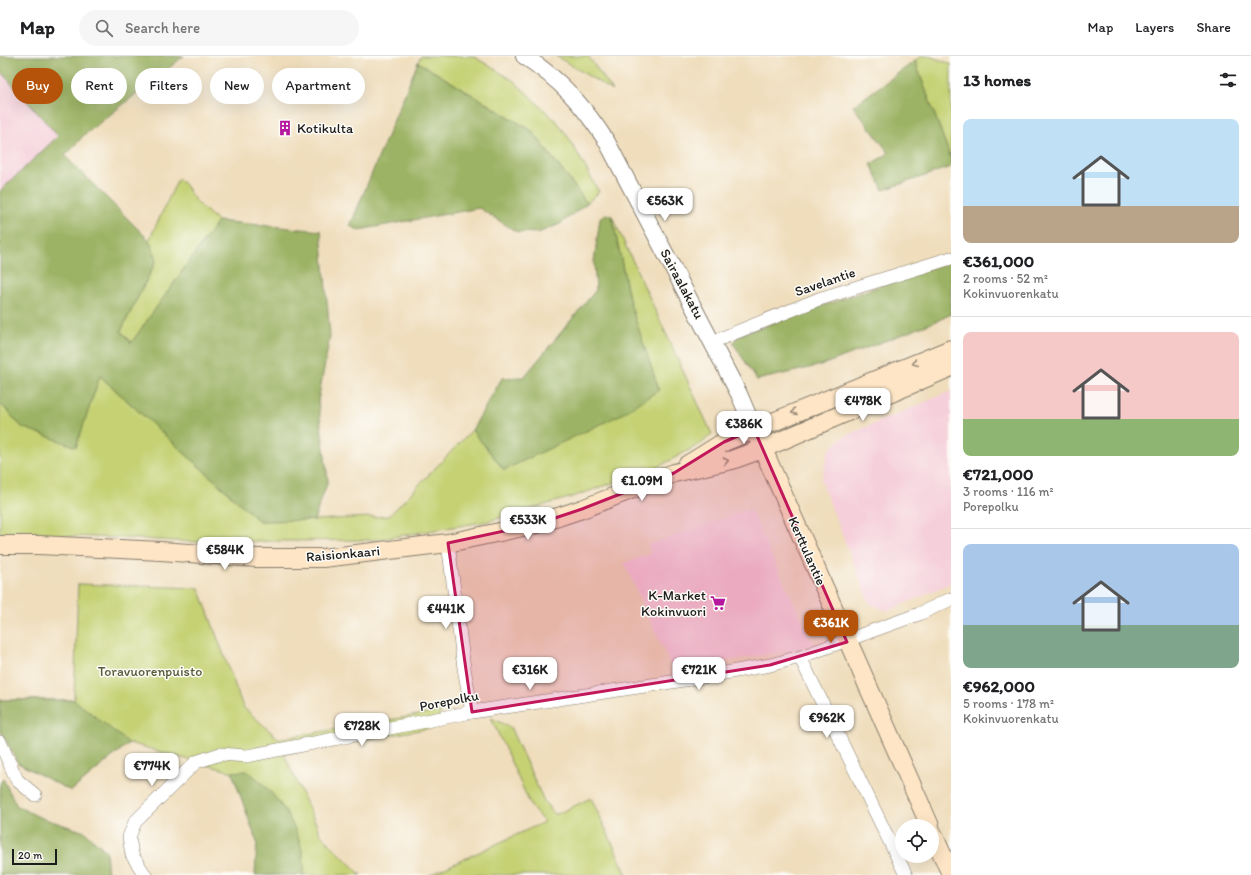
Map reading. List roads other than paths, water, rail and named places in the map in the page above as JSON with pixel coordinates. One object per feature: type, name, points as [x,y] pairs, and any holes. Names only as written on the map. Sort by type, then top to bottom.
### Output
[{"type":"main road","name":"Raisionkaari","points":[[674,473],[724,442],[951,349]]},
{"type":"main road","name":"Raisionkaari","points":[[0,545],[39,545],[146,550],[258,558],[323,558],[448,543],[537,524],[582,509],[674,473],[732,460],[762,449],[951,367]]},
{"type":"main road","name":"Kerttulantie","points":[[754,429],[846,642],[927,819]]},
{"type":"main road","points":[[939,847],[951,874]]},
{"type":"street","name":"Sairaalakatu","points":[[524,56],[552,76],[570,92],[590,116],[607,142],[739,394],[754,429]]},
{"type":"street","name":"Savelantie","points":[[712,342],[819,299],[951,258]]},
{"type":"street","points":[[448,543],[464,668],[472,712]]},
{"type":"street","name":"Porepolku","points":[[144,875],[132,855],[129,837],[135,822],[196,762],[220,754],[246,756],[472,712],[691,679],[770,665],[846,642],[919,614],[951,599]]},
{"type":"street","points":[[800,657],[906,875]]},
{"type":"street","points":[[0,742],[17,780],[35,795]]},
{"type":"place","name":"Kotikulta","points":[[285,128]]},
{"type":"place","name":"K-Market Kokinvuori","points":[[718,603]]},
{"type":"park label","name":"Toravuorenpuisto","points":[[150,671]]}]
